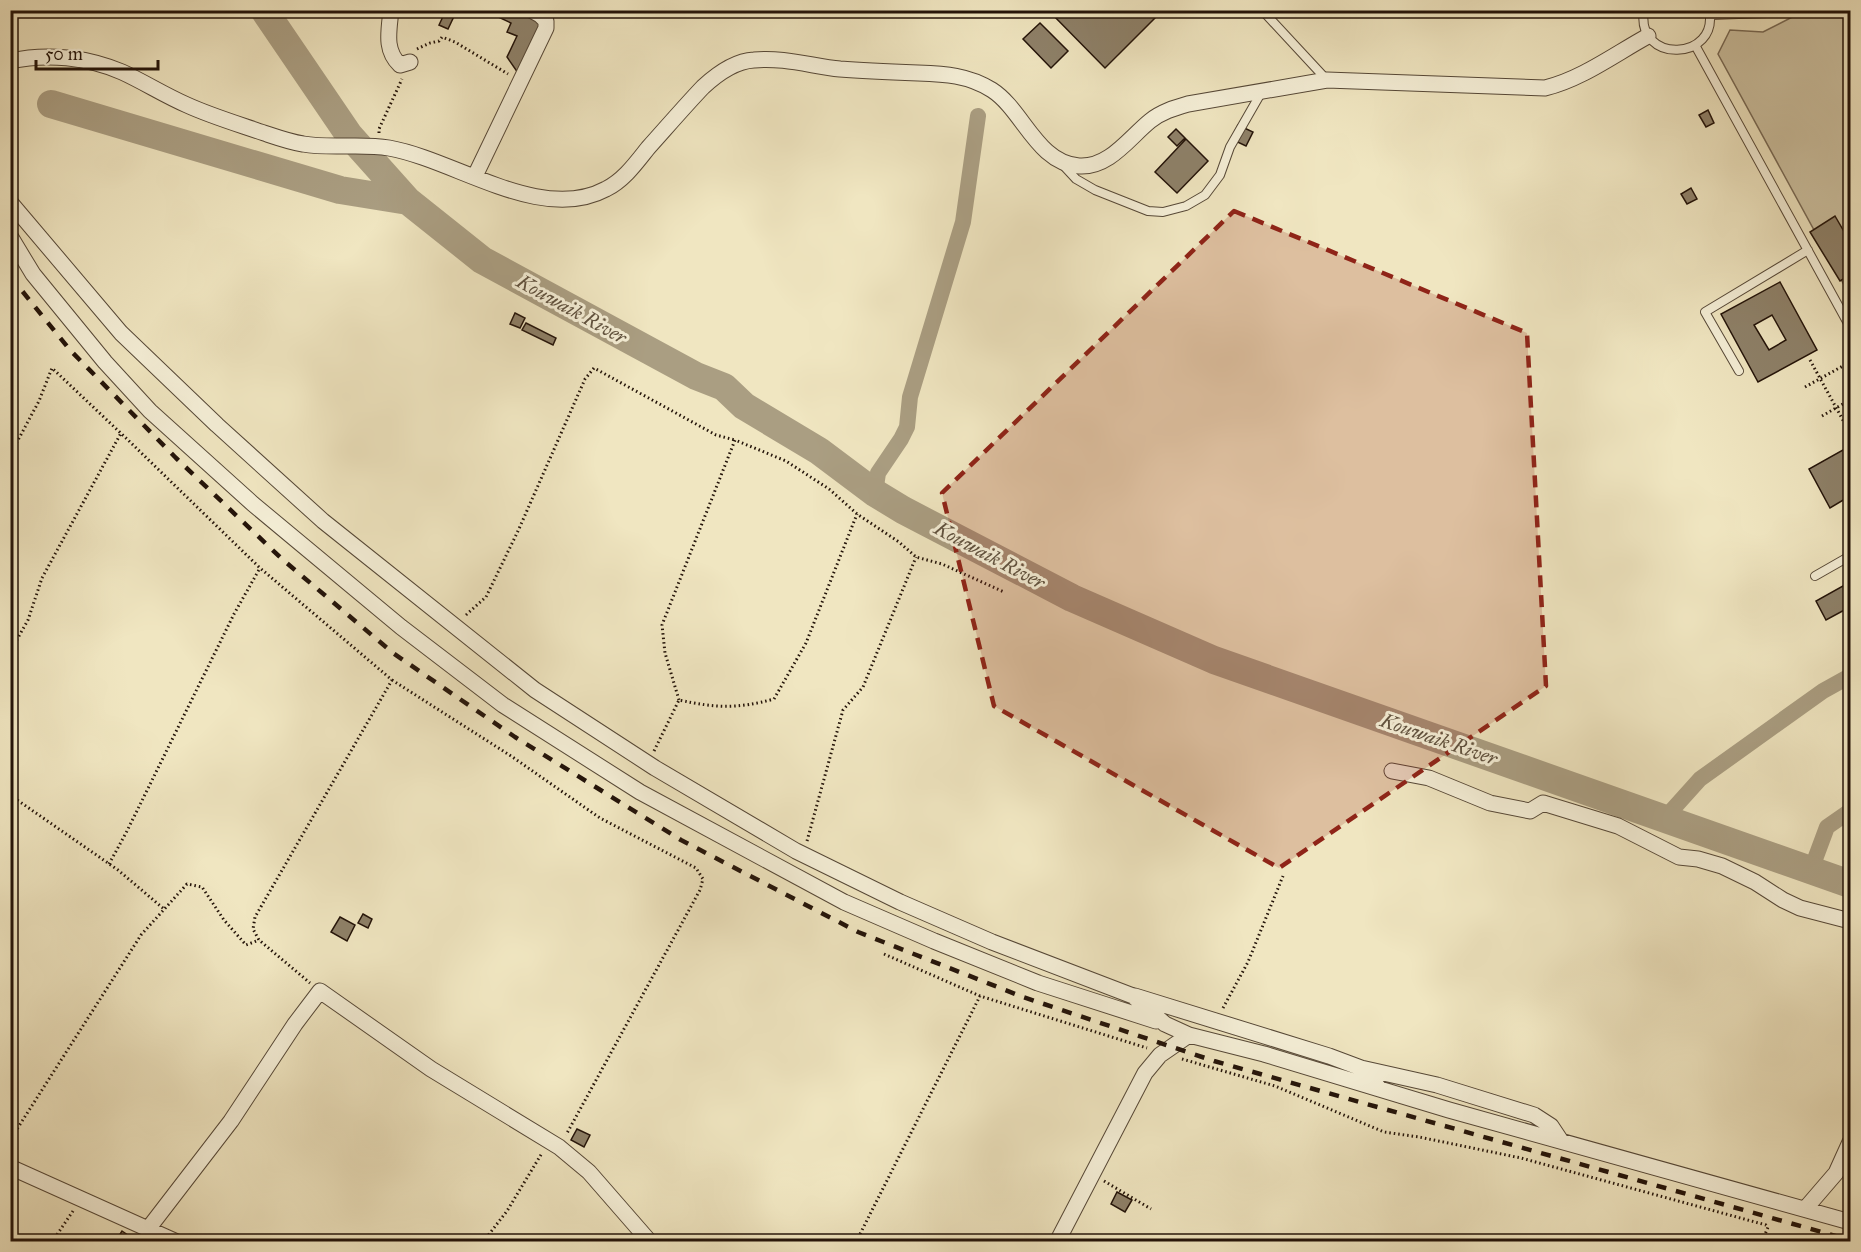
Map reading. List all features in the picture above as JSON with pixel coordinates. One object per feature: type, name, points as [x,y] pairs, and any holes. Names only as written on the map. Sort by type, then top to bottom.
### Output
[{"type":"street","points":[[391,10],[388,41],[393,58],[400,65],[410,62]]},
{"type":"street","points":[[475,176],[546,28],[546,21],[531,10]]},
{"type":"street","points":[[10,61],[34,56],[94,62],[120,72],[187,105],[264,133],[304,145],[374,146],[420,156],[528,196],[553,200],[585,198],[607,189],[623,177],[713,77],[738,63],[754,60],[783,60],[840,69],[944,73],[969,78],[1003,99],[1031,133],[1056,158],[1069,164],[1091,166],[1113,155],[1162,113],[1188,105],[1327,80],[1545,88],[1577,76],[1648,36]]},
{"type":"street","points":[[10,202],[122,333],[217,425],[323,521],[535,690],[648,763],[804,855],[900,902],[982,938],[1132,996],[1217,1020],[1361,1068],[1437,1085],[1534,1115],[1551,1126],[1561,1141]]},
{"type":"street","points":[[10,236],[33,274],[105,362],[150,411],[253,504],[401,627],[503,705],[640,792],[844,902],[1038,983],[1165,1024],[1189,1035],[1264,1054],[1379,1089],[1851,1222]]},
{"type":"street","points":[[1392,771],[1430,778],[1490,803],[1530,811],[1543,803],[1618,826],[1679,857],[1698,859],[1722,866],[1800,908],[1851,921]]},
{"type":"street","points":[[148,1229],[231,1121],[295,1024],[320,992],[431,1069],[554,1144],[589,1172],[650,1242]]},
{"type":"street","points":[[1132,996],[1165,1024]]},
{"type":"street","points":[[1057,1242],[1145,1073],[1164,1053],[1189,1035]]},
{"type":"street","points":[[1361,1068],[1379,1089]]},
{"type":"street","points":[[1805,1209],[1836,1173],[1851,1142]]},
{"type":"street","points":[[10,1167],[177,1242]]},
{"type":"lane","points":[[1262,10],[1327,80]]},
{"type":"lane","points":[[1644,10],[1644,25],[1648,36],[1655,44],[1675,51],[1685,50],[1703,38],[1709,27],[1710,13],[1767,13],[1771,10]]},
{"type":"lane","points":[[1695,45],[1851,327]]},
{"type":"lane","points":[[1056,158],[1076,179],[1126,203],[1148,211],[1162,212],[1186,206],[1205,195],[1220,175],[1230,147],[1262,91]]},
{"type":"lane","points":[[1739,371],[1705,312],[1808,250]]},
{"type":"lane","points":[[1815,576],[1851,556]]},
{"type":"path","points":[[374,146],[417,48],[442,37],[455,42],[507,73],[510,89],[515,91]]},
{"type":"path","points":[[1810,360],[1851,433]]},
{"type":"path","points":[[1805,387],[1851,362]]},
{"type":"path","points":[[10,455],[39,401],[52,368],[260,568],[392,680],[511,756],[600,818],[696,868],[703,879],[700,890],[554,1144],[483,1242]]},
{"type":"path","points":[[453,626],[486,597],[518,531],[585,379],[594,368],[716,435],[735,440],[786,461],[829,489],[857,514],[899,542],[916,557],[942,564],[1004,592]]},
{"type":"path","points":[[1822,416],[1851,400]]},
{"type":"path","points":[[10,651],[28,620],[42,578],[121,432]]},
{"type":"path","points":[[648,763],[679,700],[665,653],[662,625],[735,440]]},
{"type":"path","points":[[679,700],[707,706],[748,706],[774,699],[806,643],[857,514]]},
{"type":"path","points":[[804,855],[843,710],[863,687],[916,557]]},
{"type":"path","points":[[109,864],[234,614],[260,568]]},
{"type":"path","points":[[320,992],[259,940],[253,929],[255,917],[392,680]]},
{"type":"path","points":[[10,795],[109,864],[164,909]]},
{"type":"path","points":[[1217,1020],[1248,962],[1283,876]]},
{"type":"path","points":[[10,1140],[141,935],[187,884],[202,887],[224,920],[246,945],[259,940]]},
{"type":"path","points":[[884,954],[980,996],[1275,1086],[1384,1132],[1521,1158],[1766,1225],[1768,1227],[1762,1242]]},
{"type":"path","points":[[856,1242],[980,996]]},
{"type":"path","points":[[1092,1174],[1151,1209]]},
{"type":"path","points":[[52,1242],[80,1199]]},
{"type":"highlighted area","points":[[1234,211],[1527,333],[1546,686],[1279,868],[994,706],[942,493]]},
{"type":"shaded area","points":[[1804,11],[1850,11],[1850,296],[1718,54],[1730,30],[1763,32]]},
{"type":"building","points":[[446,10],[457,10],[448,29],[439,25]]},
{"type":"building","points":[[493,10],[519,10],[542,21],[518,73],[507,57],[517,36],[507,32],[511,23],[492,14]]},
{"type":"building","points":[[1048,10],[1157,10],[1160,13],[1105,68]]},
{"type":"building","points":[[1040,23],[1068,51],[1051,68],[1023,39]]},
{"type":"building","points":[[1708,110],[1714,123],[1706,127],[1699,115]]},
{"type":"building","points":[[1238,125],[1253,132],[1246,146],[1231,139]]},
{"type":"building","points":[[1176,129],[1185,138],[1177,146],[1168,137]]},
{"type":"building","points":[[1186,139],[1208,161],[1177,193],[1155,172]]},
{"type":"building","points":[[1691,188],[1697,199],[1687,204],[1681,194]]},
{"type":"building","points":[[1835,216],[1850,242],[1850,275],[1840,281],[1810,232]]},
{"type":"building","points":[[1780,282],[1817,350],[1758,382],[1721,314]],"holes":[[[1772,315],[1786,340],[1769,350],[1754,325]]]},
{"type":"building","points":[[515,313],[525,318],[520,328],[510,324]]},
{"type":"building","points":[[526,323],[556,338],[553,345],[522,330]]},
{"type":"building","points":[[1850,446],[1850,496],[1830,508],[1809,469]]},
{"type":"building","points":[[1850,582],[1850,607],[1826,620],[1816,601]]},
{"type":"building","points":[[363,914],[372,919],[368,928],[358,923]]},
{"type":"building","points":[[340,917],[355,925],[347,941],[331,932]]},
{"type":"building","points":[[577,1129],[590,1135],[584,1147],[571,1140]]},
{"type":"building","points":[[1117,1192],[1132,1200],[1125,1212],[1111,1204]]},
{"type":"building","points":[[122,1231],[135,1240],[134,1242],[115,1242]]},
{"type":"waterway","name":"Kouwaik River","points":[[264,10],[349,135],[408,201],[482,260],[696,376],[724,387],[744,406],[819,451],[875,493],[903,510],[1072,598],[1214,660],[1850,884]]},
{"type":"waterway","points":[[51,104],[340,190],[408,201]]},
{"type":"waterway","points":[[875,493],[878,473],[907,427],[910,397],[963,222],[978,116]]},
{"type":"waterway","points":[[1664,819],[1700,779],[1823,691],[1850,676]]},
{"type":"waterway","points":[[1811,870],[1827,827],[1850,811]]},
{"type":"railway","points":[[10,276],[70,350],[176,458],[282,559],[393,653],[515,737],[681,840],[858,932],[1023,997],[1214,1061],[1850,1240]]}]
